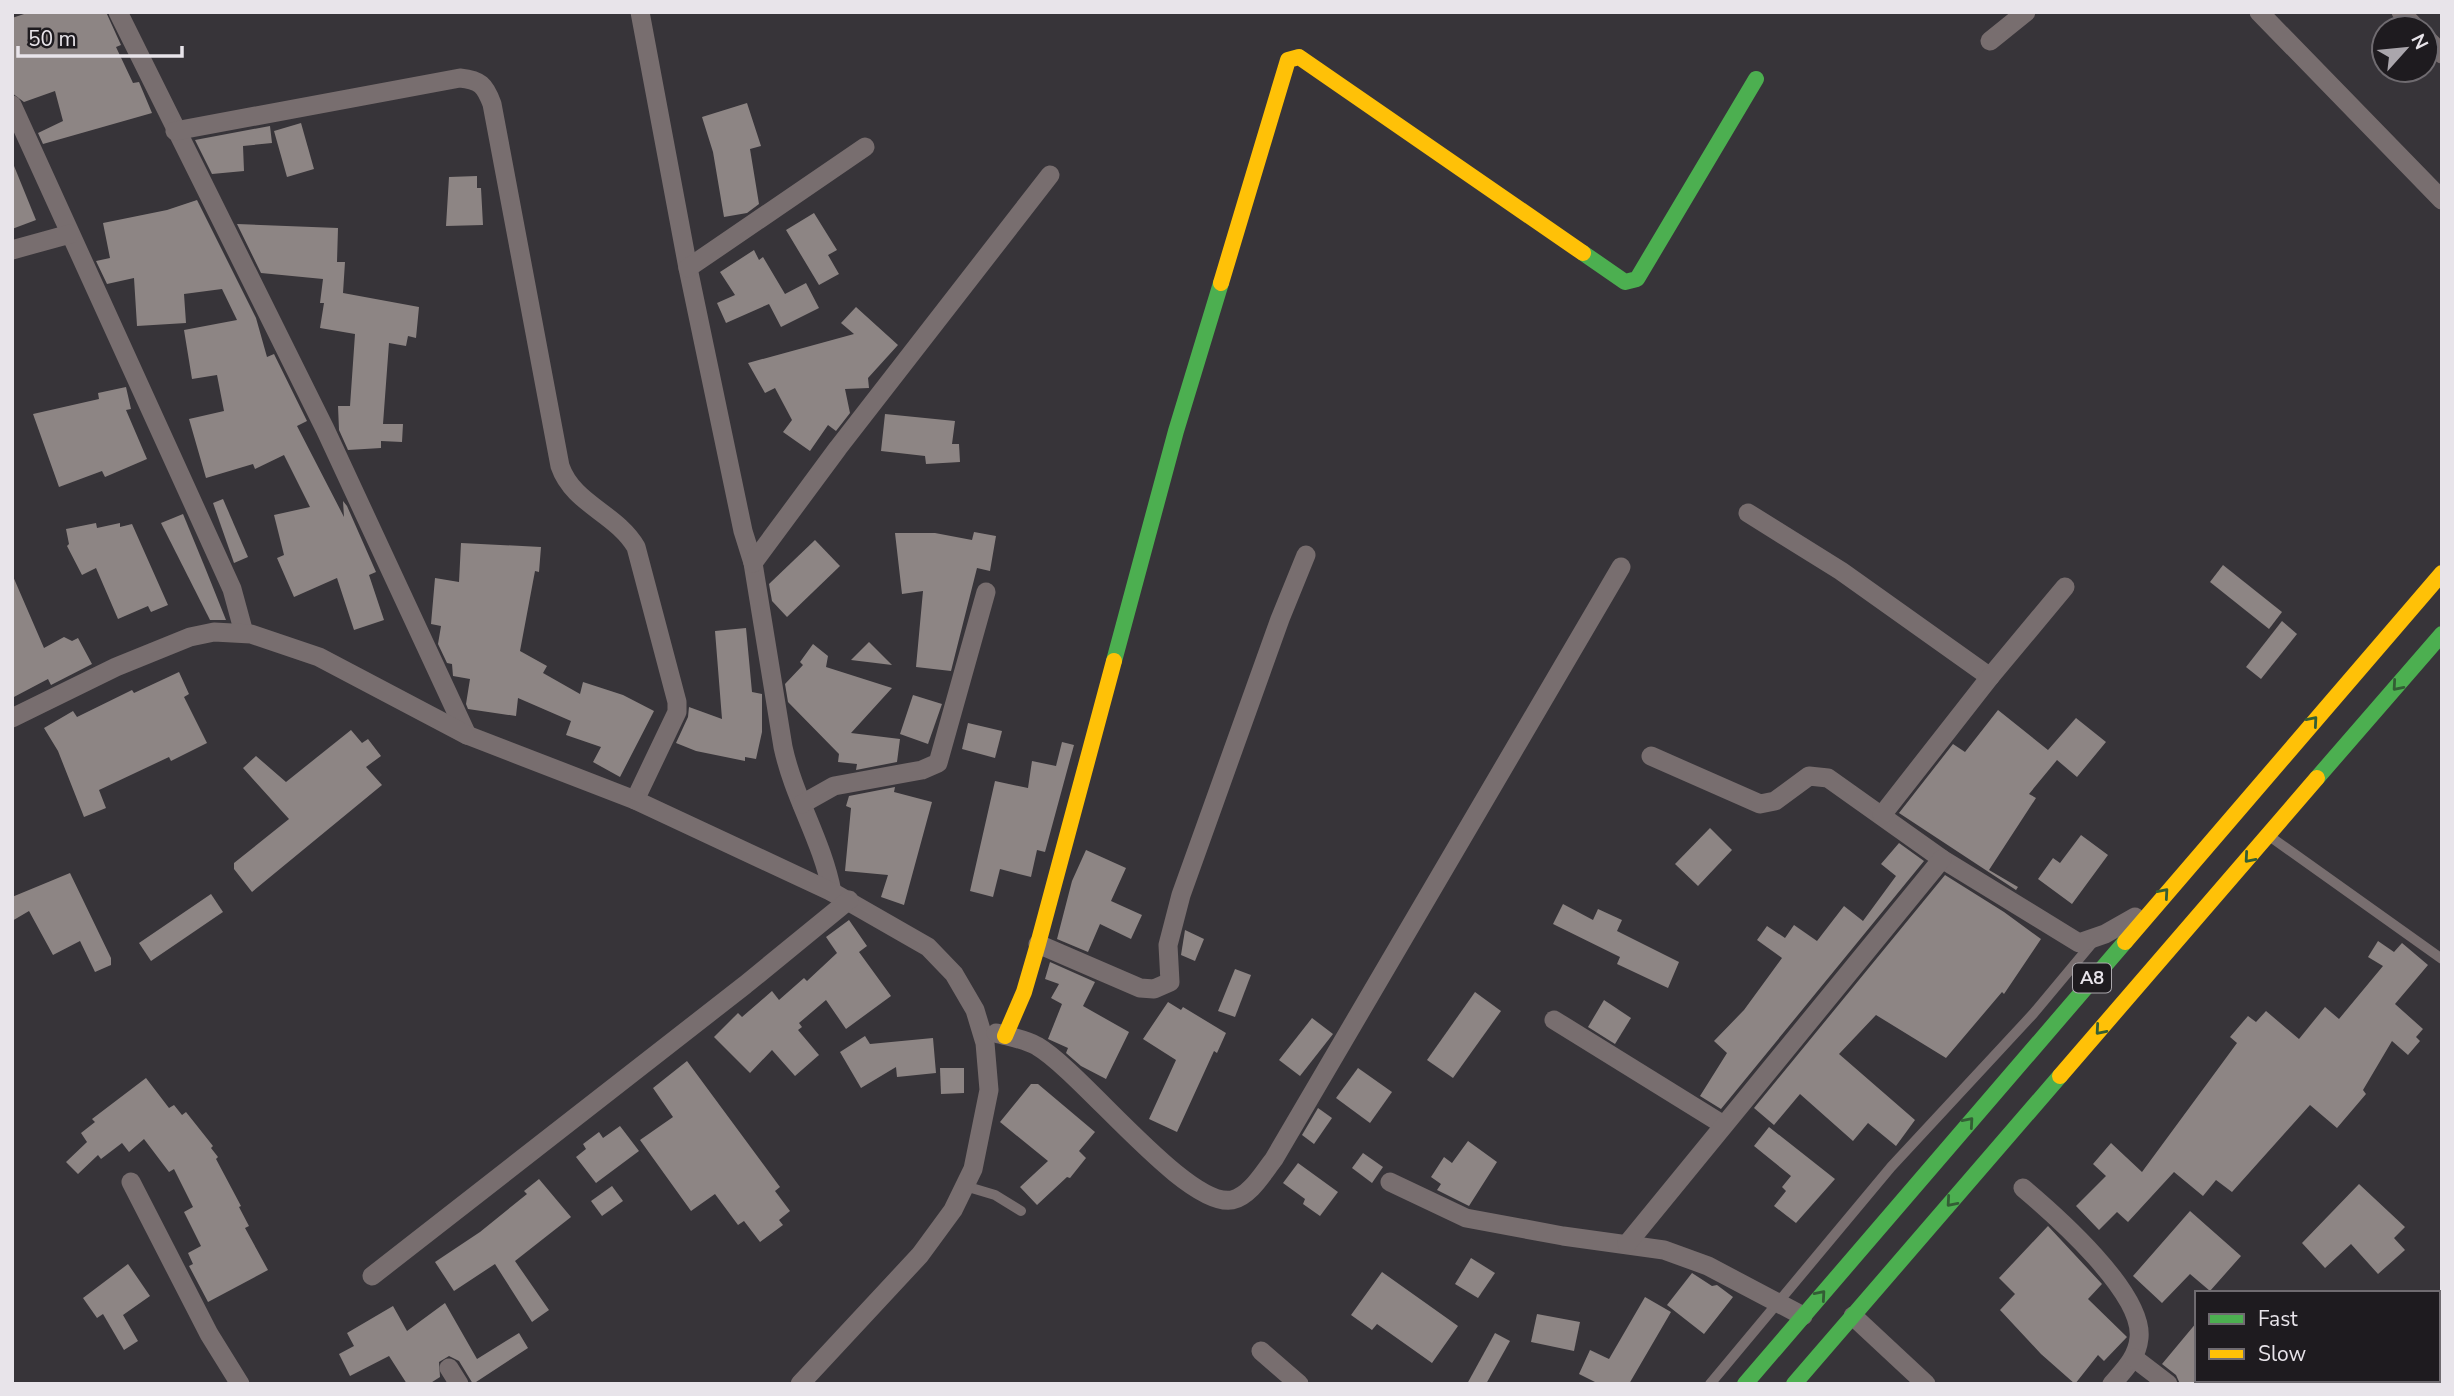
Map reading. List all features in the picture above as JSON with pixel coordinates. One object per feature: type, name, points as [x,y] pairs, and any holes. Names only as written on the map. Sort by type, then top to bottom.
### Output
[{"type":"main road","points":[[1005,1035],[1024,992],[1038,944],[1176,431],[1288,60],[1299,58],[1316,66],[1625,282],[1637,279],[1644,270],[1756,79]]},
{"type":"main road","name":"A8","points":[[1745,1384],[2146,914],[2442,573]]},
{"type":"main road","name":"A8","points":[[1794,1384],[2442,635]]},
{"type":"street","points":[[118,12],[325,429],[467,735]]},
{"type":"street","points":[[640,12],[688,268],[743,531],[753,563],[789,774],[821,845],[840,896]]},
{"type":"street","points":[[1990,41],[2026,12]]},
{"type":"street","points":[[2259,12],[2442,200]]},
{"type":"street","points":[[175,131],[460,78],[477,80],[485,86],[492,104],[560,466],[566,482],[575,492],[612,518],[626,531],[636,547],[677,702],[677,712],[635,800]]},
{"type":"street","points":[[12,105],[232,589],[244,633]]},
{"type":"street","points":[[688,268],[865,147]]},
{"type":"street","points":[[753,563],[838,448],[1050,175]]},
{"type":"street","points":[[12,250],[70,234]]},
{"type":"street","points":[[1748,513],[1841,571],[1990,677]]},
{"type":"street","points":[[1038,944],[1140,988],[1154,989],[1171,982],[1168,945],[1181,895],[1280,619],[1306,555]]},
{"type":"street","points":[[981,1030],[1027,1041],[1059,1063],[1159,1158],[1197,1190],[1212,1199],[1224,1200],[1245,1194],[1274,1159],[1621,567]]},
{"type":"street","points":[[1882,815],[1990,677],[2065,587]]},
{"type":"street","points":[[802,804],[834,786],[922,771],[938,763],[985,592]]},
{"type":"street","points":[[12,718],[154,650],[214,632],[244,633],[319,657],[467,735],[635,800],[840,896],[928,947],[954,974],[975,1010],[981,1030],[989,1090],[973,1169],[953,1210],[920,1255],[800,1384]]},
{"type":"street","points":[[1651,756],[1760,804],[1775,801],[1809,776],[1820,775],[1882,815],[1942,859],[2079,943],[2096,938],[2124,921],[2146,914]]},
{"type":"street","points":[[1627,1244],[1722,1124],[1942,859]]},
{"type":"street","points":[[372,1276],[723,1003],[840,896]]},
{"type":"street","points":[[1554,1020],[1722,1124]]},
{"type":"street","points":[[131,1182],[209,1334],[240,1384]]},
{"type":"street","points":[[1390,1182],[1466,1218],[1563,1236],[1664,1250],[1708,1266],[1803,1316]]},
{"type":"street","points":[[2023,1188],[2071,1228],[2123,1295],[2140,1336],[2134,1358],[2112,1384]]},
{"type":"street","points":[[1853,1315],[1926,1384]]},
{"type":"street","points":[[1261,1351],[1299,1384]]},
{"type":"street","points":[[2134,1358],[2168,1384]]},
{"type":"lane","points":[[2268,836],[2442,959]]},
{"type":"lane","points":[[1710,1384],[1891,1167],[2033,1014],[2096,938]]},
{"type":"lane","points":[[965,1186],[995,1195],[1021,1210]]},
{"type":"building","points":[[30,12],[106,12],[121,45],[116,47],[133,83],[139,82],[152,113],[43,144],[38,133],[63,121],[55,91],[24,102],[12,93],[12,18]]},
{"type":"building","points":[[747,103],[761,146],[750,149],[759,204],[747,213],[724,217],[713,152],[702,117]]},
{"type":"building","points":[[301,123],[314,169],[287,177],[274,131]]},
{"type":"building","points":[[270,126],[272,143],[243,146],[244,171],[212,174],[195,140]]},
{"type":"building","points":[[12,161],[36,220],[12,229]]},
{"type":"building","points":[[477,176],[477,188],[481,188],[483,225],[446,226],[449,177]]},
{"type":"building","points":[[197,200],[256,318],[267,357],[274,354],[307,421],[297,426],[344,517],[343,501],[347,506],[376,572],[369,575],[384,620],[354,630],[337,578],[294,597],[277,558],[284,555],[274,515],[310,507],[284,455],[255,469],[253,464],[206,478],[189,419],[224,411],[217,375],[192,379],[184,330],[237,320],[222,289],[184,294],[186,323],[137,326],[134,278],[107,284],[96,261],[110,258],[103,223],[167,210]]},
{"type":"building","points":[[814,213],[837,250],[828,255],[839,274],[819,285],[786,230]]},
{"type":"building","points":[[237,224],[338,228],[337,262],[345,262],[343,293],[419,307],[416,338],[408,336],[406,346],[389,343],[383,424],[403,424],[402,442],[381,441],[381,448],[348,450],[339,430],[338,406],[350,406],[355,334],[320,328],[324,303],[320,303],[323,279],[261,273]]},
{"type":"building","points":[[754,250],[759,260],[763,257],[785,294],[806,283],[819,308],[781,327],[769,304],[726,323],[717,303],[735,295],[720,272]]},
{"type":"building","points":[[856,307],[898,345],[868,378],[869,388],[845,389],[850,413],[836,431],[828,425],[810,451],[783,432],[792,420],[775,388],[765,393],[748,363],[854,334],[841,323]]},
{"type":"building","points":[[126,387],[131,409],[126,410],[147,459],[105,477],[102,471],[59,487],[33,414],[99,399],[98,393]]},
{"type":"building","points":[[885,414],[955,421],[952,444],[959,444],[960,462],[926,464],[925,456],[881,451]]},
{"type":"building","points":[[223,499],[248,557],[234,563],[213,503]]},
{"type":"building","points":[[183,514],[226,620],[210,620],[161,523]]},
{"type":"building","points":[[96,523],[97,528],[120,523],[120,527],[132,524],[168,605],[151,612],[148,606],[118,619],[96,568],[82,575],[67,546],[69,544],[66,529]]},
{"type":"building","points":[[974,532],[996,536],[990,571],[977,568],[951,671],[916,667],[923,591],[902,594],[895,533],[935,533],[972,540]]},
{"type":"building","points":[[815,540],[840,566],[787,617],[772,601],[769,584]]},
{"type":"building","points":[[461,543],[541,547],[539,572],[535,571],[520,651],[547,666],[543,673],[580,694],[583,682],[623,695],[654,711],[620,777],[593,762],[601,747],[566,735],[571,721],[518,698],[516,716],[468,709],[466,704],[470,679],[453,676],[452,664],[447,663],[438,644],[441,626],[431,624],[435,578],[459,582]]},
{"type":"building","points":[[2223,565],[2282,612],[2269,629],[2210,582]]},
{"type":"building","points":[[12,574],[44,648],[64,637],[72,641],[78,638],[92,664],[51,685],[48,679],[12,698]]},
{"type":"building","points":[[2282,621],[2297,634],[2261,679],[2246,667]]},
{"type":"building","points":[[746,628],[752,692],[762,694],[762,732],[756,759],[745,757],[745,761],[696,751],[676,743],[688,717],[689,707],[722,719],[715,631]]},
{"type":"building","points":[[869,642],[892,665],[851,660]]},
{"type":"building","points":[[813,644],[828,656],[826,667],[892,688],[851,733],[900,739],[897,762],[856,770],[857,764],[838,762],[839,754],[788,702],[785,684],[803,665],[800,662]]},
{"type":"building","points":[[179,672],[189,694],[184,697],[207,743],[171,761],[169,757],[99,790],[106,808],[84,817],[58,751],[44,728],[73,711],[77,717],[132,690],[134,693]]},
{"type":"building","points":[[913,695],[942,704],[928,744],[900,734]]},
{"type":"building","points":[[1998,710],[2048,750],[2076,718],[2106,742],[2077,777],[2057,760],[2029,794],[2036,798],[1989,870],[2018,887],[2016,890],[1899,813],[1953,744],[1965,752]]},
{"type":"building","points":[[968,723],[1002,731],[995,758],[962,749]]},
{"type":"building","points":[[351,730],[362,743],[368,739],[381,756],[366,767],[382,785],[252,892],[234,869],[234,863],[289,819],[243,768],[256,756],[286,782]]},
{"type":"building","points":[[1062,742],[1074,745],[1045,852],[1037,850],[1031,877],[1000,869],[993,897],[970,891],[995,781],[1028,788],[1032,761],[1056,766]]},
{"type":"building","points":[[895,787],[894,792],[932,802],[904,905],[881,897],[888,875],[845,871],[851,808],[846,806],[849,796]]},
{"type":"building","points":[[1710,828],[1732,850],[1698,886],[1675,864]]},
{"type":"building","points":[[2081,835],[2108,855],[2072,904],[2038,879],[2053,858],[2060,863]]},
{"type":"building","points":[[1899,843],[1924,861],[1721,1109],[1700,1096],[1727,1053],[1714,1041],[1744,1010],[1782,958],[1757,940],[1767,926],[1785,938],[1794,925],[1817,941],[1844,906],[1863,921],[1896,876],[1881,864]]},
{"type":"building","points":[[1086,850],[1126,868],[1111,901],[1142,915],[1131,939],[1100,924],[1088,952],[1057,939],[1072,881]]},
{"type":"building","points":[[70,873],[111,958],[111,965],[95,972],[80,941],[53,955],[29,911],[12,921],[12,897]]},
{"type":"building","points":[[1945,875],[2041,939],[2004,994],[2002,992],[1946,1058],[1876,1015],[1839,1054],[1915,1120],[1896,1146],[1868,1123],[1853,1141],[1800,1094],[1774,1125],[1754,1108]]},
{"type":"building","points":[[211,894],[223,912],[151,961],[139,943]]},
{"type":"building","points":[[1563,904],[1593,920],[1598,909],[1622,920],[1617,931],[1679,962],[1668,988],[1617,964],[1620,957],[1553,924]]},
{"type":"building","points":[[849,920],[867,946],[859,952],[891,996],[846,1029],[826,1000],[799,1023],[802,1027],[798,1030],[819,1055],[795,1076],[772,1050],[750,1073],[714,1037],[738,1013],[742,1017],[772,991],[779,1000],[804,978],[807,981],[837,953],[826,937]]},
{"type":"building","points":[[1185,930],[1204,939],[1195,961],[1181,955]]},
{"type":"building","points":[[2378,941],[2394,952],[2402,943],[2428,965],[2395,1004],[2423,1029],[2416,1037],[2420,1041],[2408,1055],[2392,1041],[2363,1090],[2366,1094],[2337,1128],[2310,1105],[2232,1192],[2216,1180],[2203,1196],[2174,1172],[2128,1222],[2117,1212],[2099,1230],[2076,1206],[2106,1176],[2093,1164],[2111,1143],[2142,1172],[2237,1043],[2230,1037],[2248,1016],[2256,1022],[2266,1011],[2299,1039],[2325,1007],[2339,1019],[2383,966],[2368,957]]},
{"type":"building","points":[[1050,962],[1095,982],[1083,1006],[1129,1032],[1106,1079],[1081,1066],[1066,1053],[1068,1048],[1048,1039],[1062,1004],[1051,998],[1059,984],[1045,979]]},
{"type":"building","points":[[1235,969],[1251,975],[1235,1017],[1218,1011]]},
{"type":"building","points":[[1475,992],[1501,1011],[1453,1078],[1427,1060]]},
{"type":"building","points":[[1604,1000],[1631,1018],[1615,1044],[1588,1027]]},
{"type":"building","points":[[1168,1002],[1181,1010],[1183,1007],[1226,1033],[1217,1053],[1214,1051],[1177,1132],[1149,1119],[1176,1060],[1143,1039]]},
{"type":"building","points":[[1312,1018],[1333,1034],[1300,1076],[1279,1060]]},
{"type":"building","points":[[865,1036],[870,1044],[933,1038],[936,1073],[897,1077],[896,1067],[861,1088],[840,1052]]},
{"type":"building","points":[[687,1061],[780,1187],[775,1191],[790,1211],[779,1220],[783,1225],[760,1242],[744,1221],[738,1225],[715,1194],[691,1211],[640,1140],[673,1117],[653,1088]]},
{"type":"building","points":[[940,1068],[964,1068],[964,1093],[941,1094]]},
{"type":"building","points":[[1358,1068],[1392,1092],[1370,1123],[1336,1098]]},
{"type":"building","points":[[146,1078],[169,1108],[174,1105],[182,1115],[186,1112],[213,1146],[211,1148],[218,1157],[216,1159],[249,1226],[245,1228],[268,1270],[208,1302],[189,1266],[193,1264],[188,1253],[201,1246],[184,1212],[193,1207],[174,1169],[169,1172],[144,1139],[129,1152],[122,1143],[101,1159],[98,1155],[78,1174],[66,1162],[87,1142],[81,1133],[95,1122],[92,1119]]},
{"type":"building","points":[[1031,1084],[1038,1084],[1095,1132],[1079,1151],[1086,1158],[1070,1178],[1067,1177],[1037,1205],[1020,1187],[1048,1161],[1000,1122]]},
{"type":"building","points":[[1318,1108],[1332,1118],[1314,1144],[1302,1135]]},
{"type":"building","points":[[620,1126],[639,1151],[596,1183],[576,1157],[586,1149],[583,1144],[599,1132],[603,1138]]},
{"type":"building","points":[[1769,1127],[1835,1179],[1796,1223],[1774,1206],[1786,1191],[1782,1187],[1791,1176],[1754,1146]]},
{"type":"building","points":[[1468,1141],[1497,1162],[1469,1206],[1437,1190],[1441,1184],[1431,1177],[1444,1157],[1452,1163]]},
{"type":"building","points":[[1363,1153],[1383,1167],[1372,1183],[1352,1168]]},
{"type":"building","points":[[1298,1163],[1338,1192],[1320,1216],[1303,1204],[1305,1199],[1283,1183]]},
{"type":"building","points":[[539,1179],[571,1217],[515,1261],[549,1310],[532,1322],[495,1264],[454,1291],[435,1262],[480,1232],[527,1194],[524,1191]]},
{"type":"building","points":[[2359,1184],[2405,1227],[2394,1238],[2405,1250],[2378,1274],[2351,1244],[2325,1268],[2302,1243]]},
{"type":"building","points":[[612,1186],[623,1201],[602,1216],[591,1201]]},
{"type":"building","points":[[2190,1211],[2241,1256],[2210,1291],[2190,1274],[2162,1303],[2133,1276]]},
{"type":"building","points":[[2048,1226],[2102,1284],[2088,1299],[2127,1337],[2104,1361],[2098,1355],[2075,1384],[2041,1354],[2000,1310],[2015,1294],[1999,1278]]},
{"type":"building","points":[[1471,1258],[1495,1273],[1478,1298],[1455,1284]]},
{"type":"building","points":[[128,1264],[150,1296],[123,1315],[138,1341],[124,1350],[103,1314],[97,1318],[83,1298]]},
{"type":"building","points":[[1382,1272],[1458,1326],[1432,1363],[1377,1324],[1372,1330],[1351,1315]]},
{"type":"building","points":[[1692,1273],[1712,1286],[1717,1285],[1733,1297],[1704,1334],[1667,1305]]},
{"type":"building","points":[[1645,1297],[1671,1312],[1629,1384],[1599,1384],[1579,1374],[1590,1350],[1609,1359]]},
{"type":"building","points":[[445,1303],[477,1359],[519,1333],[528,1348],[473,1384],[459,1361],[449,1356],[439,1362],[440,1377],[429,1384],[407,1384],[389,1356],[350,1376],[339,1354],[354,1346],[347,1333],[393,1306],[407,1331]]},
{"type":"building","points":[[1537,1314],[1580,1322],[1574,1351],[1531,1342]]},
{"type":"building","points":[[2195,1324],[2197,1384],[2180,1384],[2176,1375],[2162,1364]]},
{"type":"building","points":[[1495,1333],[1510,1341],[1486,1384],[1467,1384]]},
{"type":"traffic: fast","points":[[1583,253],[1625,282],[1637,279],[1756,79]]},
{"type":"traffic: fast","points":[[1114,661],[1176,431],[1221,283]]},
{"type":"traffic: fast","points":[[2317,778],[2442,634]]},
{"type":"traffic: fast","points":[[1745,1384],[2125,942]]},
{"type":"traffic: fast","points":[[1794,1384],[2060,1076]]},
{"type":"traffic: slow","points":[[1221,283],[1288,60],[1299,57],[1583,253]]},
{"type":"traffic: slow","points":[[2125,942],[2442,573]]},
{"type":"traffic: slow","points":[[1005,1036],[1024,992],[1038,944],[1114,661]]},
{"type":"traffic: slow","points":[[2060,1076],[2317,778]]}]
